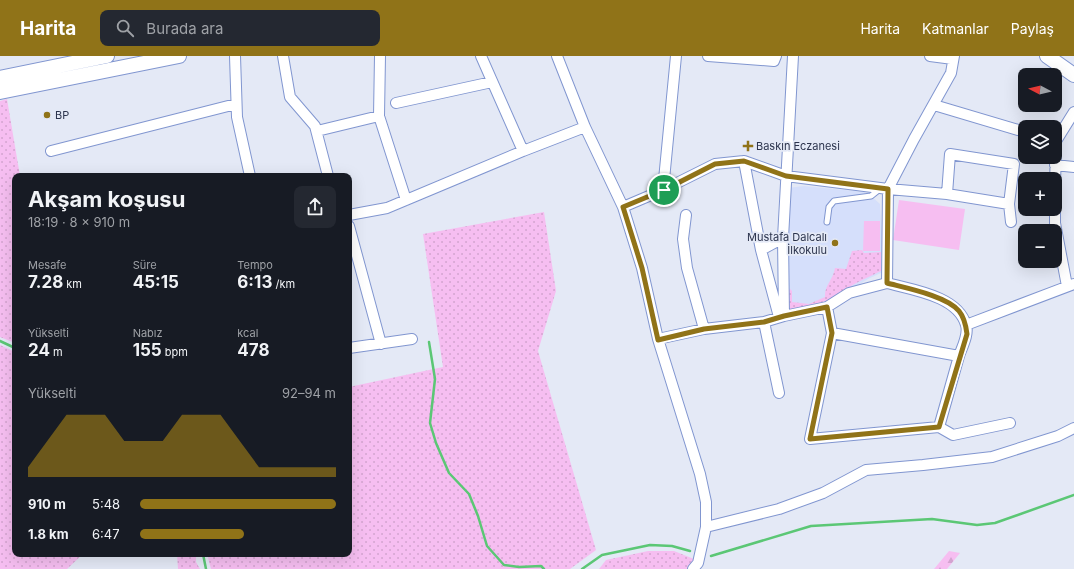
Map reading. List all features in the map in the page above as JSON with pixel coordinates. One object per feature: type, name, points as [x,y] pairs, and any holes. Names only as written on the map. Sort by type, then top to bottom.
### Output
[{"type":"main road","points":[[0,78],[91,57],[107,56]]},
{"type":"main road","points":[[0,92],[179,56]]},
{"type":"main road","points":[[1047,56],[1074,75]]},
{"type":"street","points":[[235,56],[237,117],[249,173]]},
{"type":"street","points":[[283,56],[290,97],[315,126],[327,173]]},
{"type":"street","points":[[380,56],[379,116],[406,200]]},
{"type":"street","points":[[481,56],[523,151]]},
{"type":"street","points":[[557,56],[585,126],[623,207],[642,268],[658,340],[700,474],[706,502],[706,527],[698,564],[693,569]]},
{"type":"street","points":[[664,190],[676,56]]},
{"type":"street","points":[[708,56],[774,61],[776,56]]},
{"type":"street","points":[[781,316],[783,238],[793,56]]},
{"type":"street","points":[[887,283],[885,188],[951,73],[954,58],[930,56]]},
{"type":"street","points":[[396,103],[492,82]]},
{"type":"street","points":[[52,151],[236,104]]},
{"type":"street","points":[[934,105],[1018,130]]},
{"type":"street","points":[[1062,131],[1074,112]]},
{"type":"street","points":[[317,131],[379,116]]},
{"type":"street","points":[[352,214],[386,208],[585,126]]},
{"type":"street","points":[[947,194],[950,154],[1014,164],[1009,204],[1011,222]]},
{"type":"street","points":[[623,207],[664,190],[715,164],[744,161],[786,176],[947,194],[1009,204]]},
{"type":"street","points":[[744,161],[761,250],[781,316]]},
{"type":"street","points":[[1055,172],[1055,165],[1074,168]]},
{"type":"street","points":[[686,215],[683,239],[688,268],[704,329]]},
{"type":"street","points":[[966,326],[1070,285],[1055,223],[1055,216]]},
{"type":"street","points":[[352,237],[381,344]]},
{"type":"street","points":[[761,250],[783,238]]},
{"type":"street","points":[[658,340],[704,329],[764,322],[781,316],[827,307],[849,294],[887,283],[923,293],[948,302],[959,311],[966,326],[967,334],[959,356],[939,427]]},
{"type":"street","points":[[827,307],[832,333],[810,439],[939,427],[953,435],[1010,423]]},
{"type":"street","points":[[764,322],[779,393]]},
{"type":"street","points":[[832,333],[959,356]]},
{"type":"street","points":[[352,348],[412,339]]},
{"type":"street","points":[[706,527],[778,509],[823,493],[866,470],[923,466],[992,457],[1058,436],[1074,428]]},
{"type":"lane","points":[[827,222],[829,207],[834,200],[871,196],[885,188]]},
{"type":"shaded area","name":"Mustafa Dalcalı İlkokulu","points":[[804,186],[864,192],[880,204],[883,272],[840,296],[814,307],[794,310],[787,289],[788,188]]},
{"type":"green space","points":[[7,99],[19,173],[12,173],[12,342],[0,337],[0,101]]},
{"type":"green space","points":[[899,200],[965,209],[959,250],[893,240]]},
{"type":"green space","points":[[544,212],[556,291],[538,351],[596,550],[570,569],[211,569],[208,557],[352,557],[352,386],[443,367],[423,234]]},
{"type":"green space","points":[[864,221],[880,221],[880,251],[863,251]]},
{"type":"green space","points":[[862,250],[864,253],[881,252],[881,271],[850,287],[838,295],[834,300],[825,301],[811,308],[795,310],[785,309],[788,291],[790,289],[792,291],[792,302],[809,304],[825,297],[826,290],[835,268],[846,269],[852,251]]},
{"type":"green space","points":[[0,345],[12,351],[12,557],[80,557],[67,569],[0,569]]},
{"type":"green space","points":[[648,551],[674,551],[694,559],[688,569],[599,569],[606,560]]},
{"type":"green space","points":[[949,551],[960,553],[947,569],[934,569]]},
{"type":"green space","points":[[177,557],[196,557],[196,562],[200,569],[178,569]]},
{"type":"waterway","points":[[0,341],[12,347]]},
{"type":"waterway","points":[[429,342],[435,379],[430,423],[436,443],[449,473],[469,494],[478,516],[487,546],[504,565],[519,567],[541,566],[544,569]]},
{"type":"waterway","points":[[711,556],[811,526],[932,519],[977,525],[995,523],[1074,495]]},
{"type":"waterway","points":[[582,569],[602,555],[650,545],[672,546],[690,551]]},
{"type":"waterway","points":[[204,557],[206,569]]},
{"type":"place","name":"BP","points":[[47,115]]},
{"type":"place","name":"Baskın Eczanesi","points":[[748,146]]},
{"type":"place","name":"Mustafa Dalcalı İlkokulu","points":[[835,243]]},
{"type":"route","points":[[744,161],[786,176],[888,189],[887,283],[948,302],[959,311],[966,326],[967,334],[959,356],[939,427],[810,439],[832,333],[827,307],[784,316],[764,322],[704,329],[658,340],[642,268],[623,207],[664,190],[715,164],[744,161]]}]
